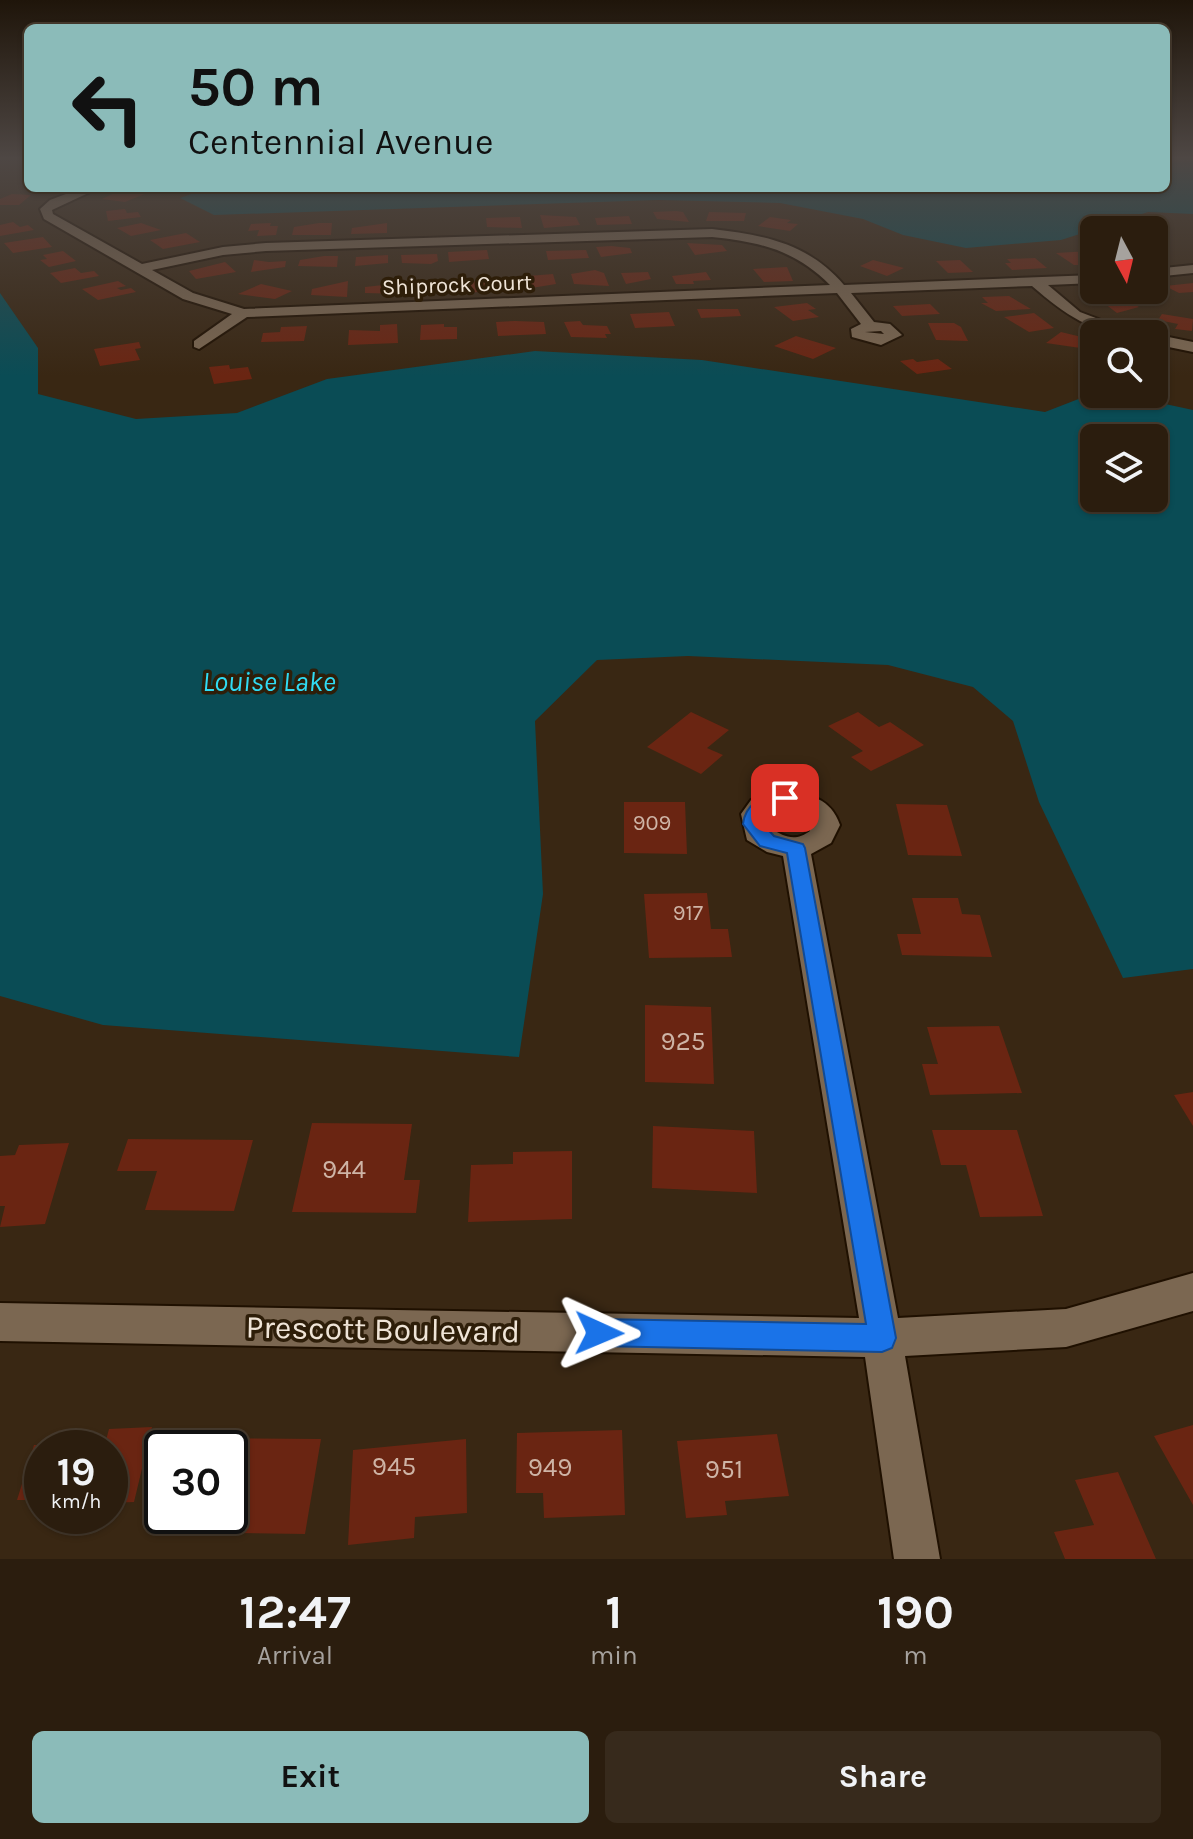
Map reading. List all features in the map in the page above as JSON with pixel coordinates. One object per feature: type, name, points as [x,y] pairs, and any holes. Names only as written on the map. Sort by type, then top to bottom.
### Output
[{"type":"street","name":"Shiprock Court","points":[[73,230],[188,296],[243,313],[1080,280]]},
{"type":"street","points":[[143,268],[223,251],[266,247],[712,233],[746,235],[799,251],[815,260],[870,326]]},
{"type":"street","points":[[1168,272],[1193,269]]},
{"type":"street","points":[[1036,282],[1075,315],[1090,320]]},
{"type":"street","points":[[199,344],[243,313]]},
{"type":"street","points":[[1168,342],[1193,347]]},
{"type":"street","points":[[796,848],[882,1338],[917,1559]]},
{"type":"street","name":"Prescott Boulevard","points":[[0,1322],[882,1338],[1066,1328],[1193,1292]]},
{"type":"water","points":[[890,230],[1080,230],[1080,234],[1061,240],[966,248]]},
{"type":"water","name":"Louise Lake","points":[[0,293],[38,348],[38,394],[136,419],[237,413],[327,379],[535,351],[702,360],[1045,412],[1080,398],[1080,408],[1168,408],[1168,405],[1193,410],[1193,969],[1123,978],[1039,802],[1013,721],[973,687],[888,665],[688,656],[597,660],[535,721],[543,894],[519,1057],[103,1025],[0,996]]},
{"type":"building","points":[[0,230],[34,230],[0,236]]},
{"type":"building","points":[[120,230],[161,230],[131,236]]},
{"type":"building","points":[[249,230],[277,230],[276,235],[257,236],[259,230]]},
{"type":"building","points":[[293,230],[331,230],[331,235],[292,235]]},
{"type":"building","points":[[352,230],[387,230],[387,233],[351,234]]},
{"type":"building","points":[[186,233],[200,242],[163,249],[150,240]]},
{"type":"building","points":[[43,237],[52,247],[13,253],[4,243]]},
{"type":"building","points":[[687,243],[722,245],[727,251],[695,255]]},
{"type":"building","points":[[596,247],[630,248],[632,253],[601,257]]},
{"type":"building","points":[[487,250],[489,259],[449,262],[448,252]]},
{"type":"building","points":[[586,250],[589,258],[548,260],[546,251]]},
{"type":"building","points":[[63,251],[76,261],[49,267],[40,260],[47,259],[43,255]]},
{"type":"building","points":[[1080,252],[1080,265],[1074,265],[1056,253]]},
{"type":"building","points":[[437,254],[438,261],[431,264],[402,263],[401,255]]},
{"type":"building","points":[[388,255],[388,263],[355,266],[356,257]]},
{"type":"building","points":[[338,256],[337,267],[298,266],[300,260]]},
{"type":"building","points":[[1035,258],[1047,268],[1012,270],[1005,263],[1011,263],[1007,259]]},
{"type":"building","points":[[254,260],[286,261],[285,267],[251,272]]},
{"type":"building","points":[[873,260],[904,268],[887,276],[860,266]]},
{"type":"building","points":[[960,260],[973,272],[948,273],[936,261]]},
{"type":"building","points":[[225,262],[236,272],[196,279],[189,271]]},
{"type":"building","points":[[787,267],[793,281],[764,282],[753,269]]},
{"type":"building","points":[[75,268],[81,273],[94,271],[99,276],[61,283],[50,273]]},
{"type":"building","points":[[595,270],[604,273],[609,286],[574,284],[571,274]]},
{"type":"building","points":[[648,272],[651,279],[626,284],[621,273]]},
{"type":"building","points":[[706,272],[711,280],[693,281],[694,284],[676,284],[672,276]]},
{"type":"building","points":[[553,274],[556,284],[519,290],[516,277]]},
{"type":"building","points":[[507,280],[510,289],[467,293],[464,282]]},
{"type":"building","points":[[118,281],[126,286],[117,288],[131,288],[136,292],[98,300],[82,289]]},
{"type":"building","points":[[348,281],[347,297],[311,295],[312,289]]},
{"type":"building","points":[[446,281],[447,289],[415,291],[414,282]]},
{"type":"building","points":[[402,283],[403,294],[365,293],[365,287]]},
{"type":"building","points":[[1193,283],[1193,292],[1179,293],[1168,286]]},
{"type":"building","points":[[261,284],[292,291],[275,299],[238,294]]},
{"type":"building","points":[[1009,296],[1031,309],[996,311],[981,303],[988,303],[982,297]]},
{"type":"building","points":[[807,303],[816,309],[808,310],[819,317],[793,321],[774,307]]},
{"type":"building","points":[[930,304],[940,314],[902,316],[893,306]]},
{"type":"building","points":[[1105,304],[1134,304],[1139,307],[1117,313]]},
{"type":"building","points":[[697,309],[738,309],[741,316],[701,318]]},
{"type":"building","points":[[669,312],[675,326],[635,328],[630,314]]},
{"type":"building","points":[[1034,313],[1054,328],[1029,332],[1004,317]]},
{"type":"building","points":[[1162,314],[1193,319],[1192,331],[1175,329],[1178,324],[1158,320]]},
{"type":"building","points":[[580,321],[583,325],[607,326],[611,334],[605,334],[607,338],[571,337],[564,322]]},
{"type":"building","points":[[496,322],[544,322],[546,334],[498,336]]},
{"type":"building","points":[[928,323],[954,323],[961,327],[968,341],[936,340]]},
{"type":"building","points":[[397,324],[398,343],[348,345],[349,330],[380,331],[380,325]]},
{"type":"building","points":[[444,324],[444,327],[457,327],[457,339],[420,340],[421,325]]},
{"type":"building","points":[[307,326],[304,341],[261,342],[263,333],[280,332],[281,327]]},
{"type":"building","points":[[1061,332],[1080,337],[1080,348],[1046,343]]},
{"type":"building","points":[[796,336],[836,348],[813,359],[774,346]]},
{"type":"building","points":[[139,342],[141,348],[135,349],[140,360],[100,366],[94,349]]},
{"type":"building","points":[[913,359],[917,362],[938,359],[952,369],[917,374],[900,361]]},
{"type":"building","points":[[229,365],[230,369],[248,367],[252,379],[214,384],[209,367]]},
{"type":"building","points":[[691,712],[729,730],[707,748],[723,755],[701,774],[647,747]]},
{"type":"building","points":[[858,712],[879,727],[890,722],[924,745],[871,771],[851,757],[863,751],[828,726]]},
{"type":"building","points":[[624,802],[685,802],[687,854],[624,853]]},
{"type":"building","points":[[896,804],[947,805],[962,856],[908,855]]},
{"type":"building","points":[[707,893],[711,929],[728,929],[732,957],[649,958],[644,894]]},
{"type":"building","points":[[912,898],[958,898],[962,914],[980,915],[992,957],[902,955],[897,934],[921,934]]},
{"type":"building","points":[[645,1005],[711,1007],[714,1084],[645,1082]]},
{"type":"building","points":[[999,1026],[1022,1093],[930,1095],[922,1064],[938,1064],[927,1027]]},
{"type":"building","points":[[1193,1092],[1193,1126],[1174,1095]]},
{"type":"building","points":[[312,1123],[412,1124],[404,1180],[420,1180],[416,1213],[292,1212]]},
{"type":"building","points":[[653,1126],[754,1131],[757,1193],[652,1188]]},
{"type":"building","points":[[932,1130],[1017,1130],[1043,1216],[980,1217],[966,1165],[941,1165]]},
{"type":"building","points":[[128,1139],[253,1140],[234,1211],[145,1210],[157,1171],[117,1171]]},
{"type":"building","points":[[69,1143],[45,1224],[0,1227],[5,1206],[0,1206],[0,1156],[15,1155],[19,1145]]},
{"type":"building","points":[[572,1151],[572,1219],[468,1222],[471,1165],[513,1164],[513,1152]]},
{"type":"building","points":[[1193,1425],[1193,1505],[1154,1436]]},
{"type":"building","points":[[152,1427],[151,1430],[144,1430],[144,1460],[134,1502],[128,1502],[128,1430],[109,1429]]},
{"type":"building","points":[[622,1430],[625,1515],[544,1518],[543,1493],[516,1493],[517,1433]]},
{"type":"building","points":[[777,1434],[789,1496],[725,1501],[727,1515],[686,1518],[677,1441]]},
{"type":"building","points":[[248,1438],[321,1439],[305,1534],[248,1533]]},
{"type":"building","points":[[466,1439],[467,1513],[415,1517],[414,1538],[348,1545],[353,1450]]},
{"type":"building","points":[[1118,1472],[1156,1559],[1065,1559],[1054,1532],[1094,1525],[1075,1480]]},
{"type":"building","points":[[24,1477],[24,1500],[17,1500]]},
{"type":"route","points":[[599,1333],[882,1338],[796,848],[781,847],[767,841],[757,833],[753,824],[754,814],[760,806],[785,798]]}]
